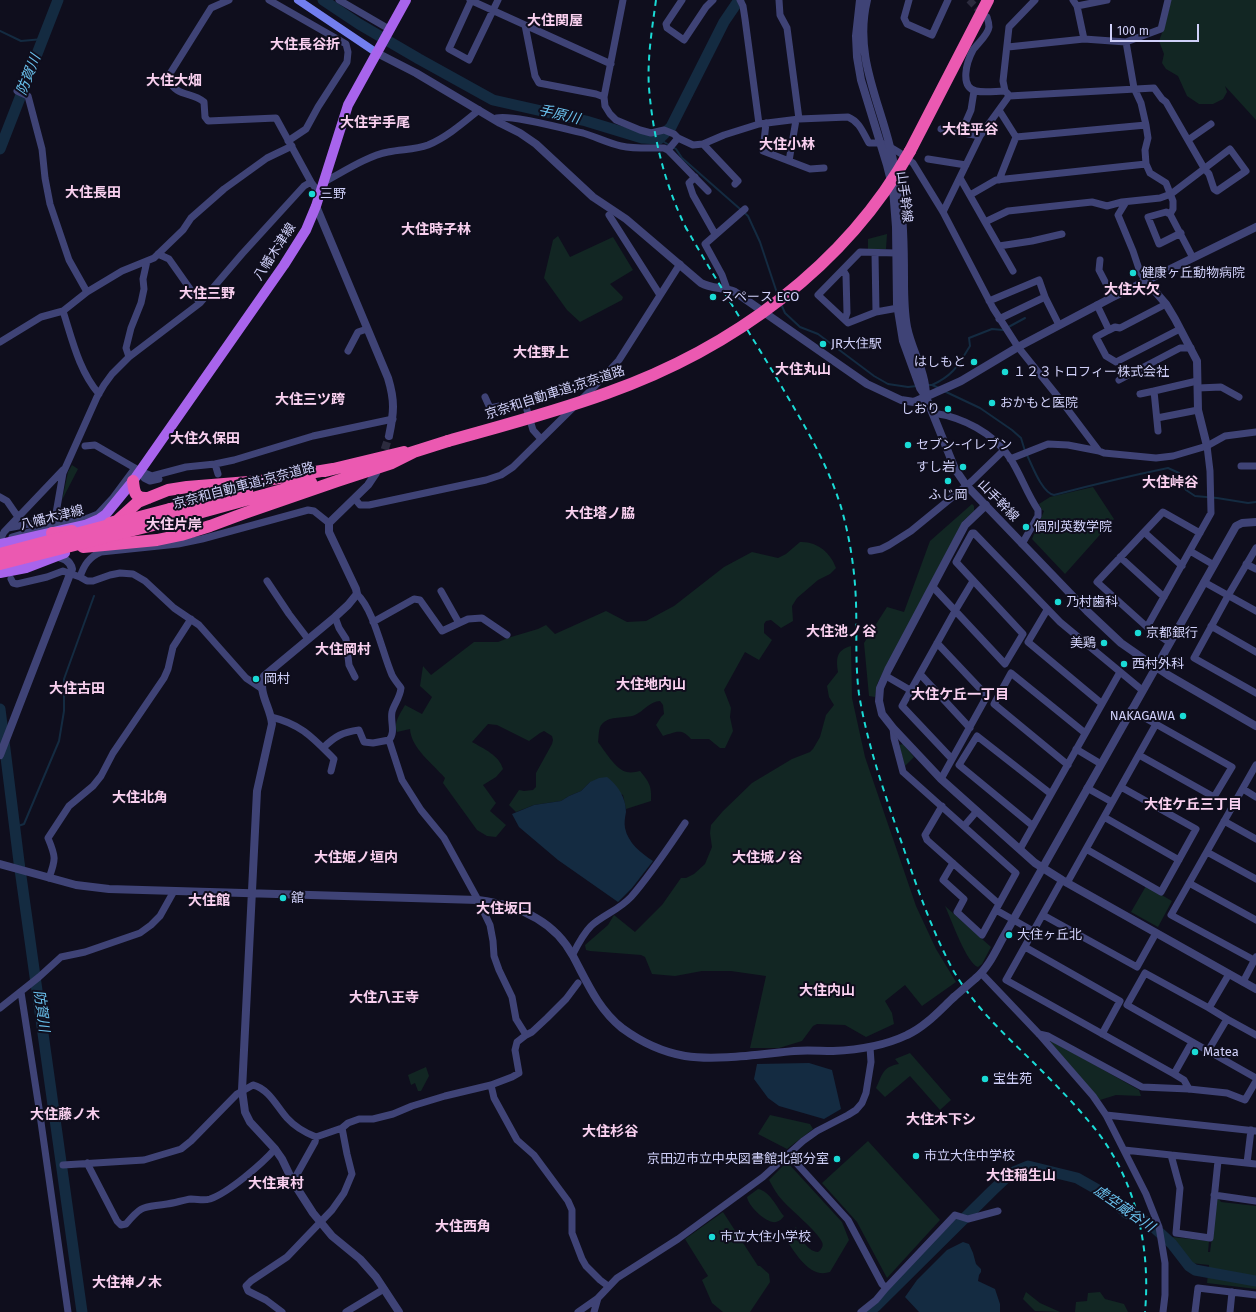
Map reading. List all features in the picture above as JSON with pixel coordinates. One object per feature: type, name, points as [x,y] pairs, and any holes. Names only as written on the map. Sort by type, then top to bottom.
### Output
[{"type":"highway","name":"京奈和自動車道;京奈道路","points":[[934,103],[951,64],[984,0]]},
{"type":"highway","name":"京奈和自動車道;京奈道路","points":[[0,554],[172,514],[414,452],[564,408],[647,378],[672,366],[736,330],[792,290],[859,225],[878,201],[910,151],[988,0]]},
{"type":"highway","name":"京奈和自動車道;京奈道路","points":[[0,564],[25,559],[172,514],[203,502],[448,441]]},
{"type":"highway","points":[[74,550],[86,546],[157,540],[181,535],[309,490],[392,463],[414,452]]},
{"type":"highway","points":[[54,525],[61,533],[101,526],[117,521],[138,502],[168,490],[187,487],[261,482],[333,469]]},
{"type":"highway","points":[[136,474],[134,492],[142,498],[148,498]]},
{"type":"highway","points":[[106,514],[101,526],[101,532],[106,540],[116,544]]},
{"type":"main road","points":[[298,0],[379,51]]},
{"type":"main road","name":"八幡木津線","points":[[0,573],[26,568],[54,556],[74,550],[108,519],[136,474],[284,265],[306,230],[316,206],[348,105],[406,0]]},
{"type":"main road","name":"八幡木津線","points":[[1,540],[54,525],[86,525],[106,514],[123,494]]},
{"type":"street","points":[[228,0],[211,8],[168,79],[176,91],[200,99],[204,102],[205,117],[208,121],[276,118],[311,182],[319,193]]},
{"type":"street","points":[[0,342],[41,318],[63,311],[87,292],[122,271],[147,261],[158,254],[183,230],[191,218],[224,189],[267,158],[290,144],[306,129],[318,107],[347,62],[348,52],[346,44],[269,0]]},
{"type":"street","points":[[340,0],[389,30]]},
{"type":"street","points":[[498,0],[493,10],[469,60],[449,50],[471,0],[493,10],[525,25],[611,64]]},
{"type":"street","points":[[623,0],[604,97],[605,106],[616,120],[640,130],[651,133],[664,130],[695,177],[708,191]]},
{"type":"street","points":[[682,0],[666,24],[667,28],[684,40],[706,7],[713,0]]},
{"type":"street","points":[[779,0],[780,15],[787,28],[797,119],[789,161]]},
{"type":"street","name":"山手幹線","points":[[860,0],[856,36],[857,57],[861,80],[881,143],[893,189],[898,308],[904,341],[919,375]]},
{"type":"street","name":"山手幹線","points":[[867,0],[864,34],[865,56],[869,79],[890,147],[900,195],[904,225],[905,314],[908,330],[925,393],[955,469],[966,485],[1022,544],[1087,611],[1121,643],[1156,667],[1256,726]]},
{"type":"street","points":[[909,0],[904,18],[907,24],[932,35],[948,0]]},
{"type":"street","points":[[942,212],[980,136],[999,110],[1007,93],[1003,81],[1008,47],[1009,27],[1035,0]]},
{"type":"street","points":[[1084,39],[1075,3],[1107,0]]},
{"type":"street","points":[[1008,47],[1084,39],[1126,42],[1162,29],[1168,0]]},
{"type":"street","points":[[742,3],[763,123],[763,151],[810,168],[824,168]]},
{"type":"street","points":[[985,222],[1008,211],[1092,202],[1107,206],[1160,198],[1171,194],[1204,168],[1230,149],[1246,172],[1217,191],[1214,189],[1209,174],[1204,168],[1166,102],[1154,88],[1007,93],[974,91],[966,83],[965,76],[973,51],[989,28],[987,18]]},
{"type":"street","points":[[525,25],[535,76],[539,83],[596,94],[604,97]]},
{"type":"street","points":[[1126,42],[1134,88],[1141,103],[1146,125],[1148,138],[1145,150],[1146,164],[1150,173],[1166,183],[1171,194],[1173,208],[1170,214]]},
{"type":"street","points":[[379,51],[520,133],[536,144],[593,197],[626,219],[701,283],[707,286],[727,289],[742,297],[868,384],[901,400],[914,402],[925,393],[938,392],[961,381],[1018,347],[1097,305],[1256,227]]},
{"type":"street","points":[[17,91],[28,96],[42,149],[45,178],[50,204],[69,260],[87,292]]},
{"type":"street","points":[[961,132],[971,110],[974,91]]},
{"type":"street","points":[[324,182],[374,156],[388,152],[419,148],[429,144],[450,133],[479,110]]},
{"type":"street","points":[[999,110],[1016,137]]},
{"type":"street","points":[[494,119],[497,117],[520,119],[585,134],[622,146],[664,148],[672,143],[703,144],[724,134],[763,123],[797,119],[848,117],[855,120],[859,124],[869,143],[881,143],[890,147],[913,163],[942,212],[999,319],[1018,347],[1099,451]]},
{"type":"street","points":[[1188,140],[1211,124]]},
{"type":"street","points":[[1016,137],[1146,125]]},
{"type":"street","points":[[941,129],[980,136]]},
{"type":"street","points":[[999,180],[1016,137]]},
{"type":"street","points":[[703,144],[738,181],[735,184]]},
{"type":"street","points":[[928,159],[966,166]]},
{"type":"street","points":[[970,195],[999,180],[1146,164]]},
{"type":"street","points":[[695,177],[689,184],[693,195],[715,234]]},
{"type":"street","points":[[960,178],[1014,271]]},
{"type":"street","points":[[54,525],[65,469],[99,394],[112,374],[129,357],[200,303],[304,186],[311,182]]},
{"type":"street","points":[[1126,202],[1118,215],[1140,272],[1166,304],[1197,361],[1198,410],[1207,446],[1210,471],[1211,512],[1147,627]]},
{"type":"street","points":[[316,206],[393,394],[393,419],[389,436]]},
{"type":"street","points":[[727,289],[722,275],[705,244],[742,211]]},
{"type":"street","points":[[1181,233],[1159,244],[1148,218],[1166,212],[1170,214],[1181,233],[1193,258]]},
{"type":"street","points":[[609,215],[660,295]]},
{"type":"street","points":[[999,246],[1032,241],[1062,234]]},
{"type":"street","points":[[896,253],[860,252],[818,295],[848,322],[876,312],[898,308]]},
{"type":"street","points":[[876,253],[876,312]]},
{"type":"street","points":[[158,254],[169,259],[200,303]]},
{"type":"street","points":[[1100,260],[1099,270],[1113,297]]},
{"type":"street","points":[[129,357],[126,348],[131,328],[141,303],[144,290],[143,279],[147,261]]},
{"type":"street","points":[[355,499],[360,505],[369,506],[486,480],[501,475],[513,467],[602,379],[619,360],[680,264]]},
{"type":"street","points":[[843,270],[846,275],[847,313],[845,319]]},
{"type":"street","points":[[989,301],[1039,280],[1045,297],[1059,326]]},
{"type":"street","points":[[999,319],[1045,297]]},
{"type":"street","points":[[1166,304],[1120,328],[1115,327],[1096,337],[1106,356],[1116,362],[1180,329]]},
{"type":"street","points":[[1097,305],[1109,330]]},
{"type":"street","points":[[63,311],[83,370],[99,394]]},
{"type":"street","points":[[348,351],[358,332],[367,329]]},
{"type":"street","points":[[1119,380],[1180,348],[1191,348]]},
{"type":"street","points":[[485,397],[490,408],[561,393],[602,379]]},
{"type":"street","points":[[1140,394],[1198,384],[1221,387],[1239,397]]},
{"type":"street","points":[[1154,391],[1158,431]]},
{"type":"street","points":[[524,400],[533,430],[541,438]]},
{"type":"street","points":[[1156,418],[1198,410]]},
{"type":"street","points":[[933,413],[949,416],[974,427],[987,434],[1004,450],[1038,510],[1038,516],[1022,544]]},
{"type":"street","points":[[77,442],[85,446],[95,445],[136,474],[152,476],[186,467],[215,464],[234,460],[313,436],[393,419]]},
{"type":"street","points":[[1010,459],[1048,444],[1068,445],[1104,453],[1156,458],[1173,456],[1207,446],[1225,436],[1256,432]]},
{"type":"street","points":[[871,551],[889,546],[911,531],[972,481],[1004,450]]},
{"type":"street","points":[[215,464],[218,474]]},
{"type":"street","points":[[1241,466],[1256,466]]},
{"type":"street","points":[[1,540],[8,528],[65,469]]},
{"type":"street","points":[[323,748],[334,738],[344,733],[357,730],[361,732],[362,740],[364,742],[372,743],[388,740],[393,731],[392,712],[400,696],[401,688],[393,676],[373,622],[362,599],[357,594],[356,588],[328,532],[329,522],[355,499],[368,485],[376,473]]},
{"type":"street","points":[[8,528],[75,522],[98,514],[136,474]]},
{"type":"street","points":[[0,497],[6,501],[18,517]]},
{"type":"street","points":[[986,505],[966,525],[880,688],[879,701],[882,714],[893,728],[941,779],[1042,868],[1064,882],[1256,989]]},
{"type":"street","points":[[80,577],[84,565],[94,555],[100,552],[178,544],[232,527],[308,510],[314,511],[329,522]]},
{"type":"street","points":[[1170,643],[1147,627],[1097,582],[1163,512],[1200,534]]},
{"type":"street","points":[[0,864],[76,885],[109,889],[478,900],[497,903],[531,914],[550,927],[561,938],[572,954],[586,982],[610,1018],[639,1040],[655,1048],[685,1056],[707,1057],[797,1051],[835,1051],[870,1047],[908,1035],[927,1021],[978,976],[1013,920],[1236,526],[1242,523],[1256,522]]},
{"type":"street","points":[[1144,532],[1182,566]]},
{"type":"street","points":[[933,587],[1005,664],[1023,634],[956,562],[974,533],[1047,610],[1142,690]]},
{"type":"street","points":[[1256,548],[1228,594],[1194,658],[1256,693]]},
{"type":"street","points":[[1190,552],[1214,565]]},
{"type":"street","points":[[0,755],[72,569],[69,562],[65,559],[54,556]]},
{"type":"street","points":[[1120,557],[1164,597]]},
{"type":"street","points":[[1246,564],[1256,569]]},
{"type":"street","points":[[11,579],[17,584],[47,577],[63,571],[87,581],[93,581],[120,573],[133,574],[145,581],[174,608],[199,625],[246,678],[261,688]]},
{"type":"street","points":[[267,581],[308,639]]},
{"type":"street","points":[[952,759],[902,706],[954,611],[973,581]]},
{"type":"street","points":[[1204,582],[1228,594],[1256,611]]},
{"type":"street","points":[[441,591],[459,623]]},
{"type":"street","points":[[357,594],[335,617],[264,676],[261,681],[261,688],[272,724],[257,791],[242,1090],[245,1112],[250,1122],[275,1149],[282,1159],[313,1214],[332,1236],[360,1259],[384,1289],[399,1312]]},
{"type":"street","points":[[373,622],[414,599],[420,600],[442,631],[468,619],[482,618],[507,635]]},
{"type":"street","points":[[1047,610],[1028,642],[1101,703]]},
{"type":"street","points":[[335,617],[339,628],[346,639],[349,665],[355,677]]},
{"type":"street","points":[[49,878],[55,862],[54,852],[48,838],[69,806],[93,786],[101,776],[112,753],[164,678],[168,669],[173,647],[190,619]]},
{"type":"street","points":[[1211,626],[1256,652]]},
{"type":"street","points":[[937,643],[987,696],[941,779]]},
{"type":"street","points":[[1020,849],[1068,765],[1101,703],[1120,672]]},
{"type":"street","points":[[1068,765],[994,704],[1012,673],[1085,733]]},
{"type":"street","points":[[920,674],[970,728]]},
{"type":"street","points":[[886,676],[910,690]]},
{"type":"street","points":[[1131,710],[1232,767],[1214,797],[1138,755]]},
{"type":"street","points":[[271,717],[283,719],[296,725],[323,748],[334,759],[331,771]]},
{"type":"street","points":[[1156,724],[1086,849],[1042,915],[1006,980],[1174,1074],[1184,1080],[1189,1089]]},
{"type":"street","points":[[893,728],[894,738],[903,772],[1016,873],[982,935],[957,912],[964,899],[943,880],[953,862]]},
{"type":"street","points":[[1033,826],[959,765],[977,736],[1051,794]]},
{"type":"street","points":[[388,740],[402,780],[421,810],[444,838],[490,925],[494,956],[512,997],[516,1019],[526,1035]]},
{"type":"street","points":[[1076,749],[1101,764]]},
{"type":"street","points":[[1242,982],[1255,959],[1172,914],[1256,765]]},
{"type":"street","points":[[1086,849],[1162,892],[1196,829],[1121,787]]},
{"type":"street","points":[[1087,788],[1112,802]]},
{"type":"street","points":[[1242,789],[1256,797]]},
{"type":"street","points":[[942,806],[925,835],[927,840],[953,862],[997,907],[1013,920],[1033,931]]},
{"type":"street","points":[[964,826],[977,811]]},
{"type":"street","points":[[1104,817],[1179,860]]},
{"type":"street","points":[[1224,821],[1256,839]]},
{"type":"street","points":[[572,954],[581,938],[592,926],[616,910],[630,898],[658,863],[685,823]]},
{"type":"street","points":[[1207,852],[1256,879]]},
{"type":"street","points":[[1189,883],[1256,920]]},
{"type":"street","points":[[0,1008],[39,977],[61,957],[85,952],[140,933],[160,916],[174,891]]},
{"type":"street","points":[[1042,915],[1137,967],[1156,933]]},
{"type":"street","points":[[1025,947],[1120,1001],[1102,1034]]},
{"type":"street","points":[[1039,1034],[1048,1036],[1142,1087],[1189,1089],[1227,1093],[1245,1100],[1256,1080],[1127,1005],[1145,973],[1256,1035]]},
{"type":"street","points":[[1209,1008],[1229,974]]},
{"type":"street","points":[[978,976],[1039,1034],[1093,1096],[1106,1115],[1146,1194],[1159,1227],[1165,1263],[1165,1295],[1163,1312]]},
{"type":"street","points":[[63,1165],[144,1160],[181,1149],[191,1141],[227,1103],[242,1090],[254,1085],[260,1087],[292,1123],[316,1137],[342,1128],[348,1123],[359,1119],[373,1119],[393,1114],[412,1106],[445,1096],[491,1085],[519,1073],[515,1050],[517,1042],[532,1032],[566,999],[578,982]]},
{"type":"street","points":[[21,992],[68,1312]]},
{"type":"street","points":[[1208,1051],[1227,1019]]},
{"type":"street","points":[[1174,1074],[1192,1042]]},
{"type":"street","points":[[578,1312],[598,1298],[617,1278],[678,1239],[763,1177],[803,1141],[817,1131],[848,1116],[856,1110],[866,1093],[871,1062],[870,1047]]},
{"type":"street","points":[[491,1085],[494,1098],[517,1140],[534,1155],[568,1201],[572,1210],[572,1233],[586,1266],[608,1286]]},
{"type":"street","points":[[1106,1115],[1253,1130],[1247,1163]]},
{"type":"street","points":[[282,1312],[266,1300],[248,1291],[246,1286],[287,1257],[339,1201],[351,1179],[352,1174],[342,1128]]},
{"type":"street","points":[[292,1179],[296,1176],[315,1142],[316,1137]]},
{"type":"street","points":[[87,1163],[117,1221],[121,1225],[126,1224],[136,1213],[145,1207],[192,1199],[211,1199],[232,1186],[254,1169],[275,1149]]},
{"type":"street","points":[[1124,1150],[1256,1164]]},
{"type":"street","points":[[788,1155],[848,1220],[882,1284],[886,1288]]},
{"type":"street","points":[[1172,1155],[1180,1188],[1176,1233],[1210,1238],[1218,1161]]},
{"type":"street","points":[[1214,1195],[1256,1201]]},
{"type":"street","points":[[861,1312],[876,1300],[955,1216],[968,1219],[998,1212]]},
{"type":"street","points":[[1195,1312],[1198,1288],[1256,1295]]},
{"type":"street","points":[[346,1312],[384,1289]]},
{"type":"street","points":[[1230,1312],[1232,1292]]},
{"type":"street","points":[[596,1310],[598,1298]]},
{"type":"green space","points":[[1171,0],[1256,0],[1256,120],[1225,86],[1227,92],[1223,99],[1213,104],[1199,104],[1187,96],[1178,76],[1166,69],[1162,63],[1164,54],[1159,41],[1165,25]]},
{"type":"green space","points":[[887,234],[886,249],[868,249],[868,239]]},
{"type":"green space","points":[[558,236],[570,257],[613,237],[633,270],[610,284],[623,297],[622,300],[580,322],[567,310],[544,278],[553,240]]},
{"type":"green space","points":[[72,465],[78,469],[62,500],[68,472]]},
{"type":"green space","points":[[1093,487],[1114,519],[1065,574],[1032,539],[1044,511],[1039,504],[1050,497]]},
{"type":"green space","points":[[972,504],[974,506],[974,511],[963,521],[877,684],[875,697],[869,696],[864,643],[887,607],[904,612],[930,541]]},
{"type":"green space","points":[[800,542],[806,542],[818,546],[831,557],[836,568],[830,574],[818,580],[797,598],[792,606],[793,621],[781,628],[771,620],[766,621],[764,624],[764,633],[772,640],[759,660],[745,652],[724,690],[731,708],[730,717],[733,731],[725,748],[720,748],[709,739],[691,739],[681,732],[675,732],[663,736],[656,725],[664,714],[663,705],[660,701],[650,704],[635,715],[609,719],[602,724],[599,730],[598,742],[611,760],[623,771],[640,771],[649,784],[651,801],[626,809],[623,795],[590,782],[581,791],[561,801],[534,805],[516,812],[509,805],[519,790],[533,790],[536,787],[536,773],[552,744],[552,736],[544,731],[529,741],[497,725],[488,724],[472,742],[495,756],[501,764],[503,769],[496,777],[483,785],[496,803],[490,811],[506,825],[496,837],[487,836],[477,830],[443,783],[445,778],[418,749],[411,736],[410,729],[397,732],[396,722],[405,705],[422,714],[432,697],[420,686],[423,666],[431,675],[474,642],[498,642],[546,625],[555,634],[606,611],[627,622],[646,621],[674,606],[724,567],[752,552],[778,558],[786,554]]},
{"type":"green space","points":[[851,646],[852,698],[865,757],[916,906],[936,949],[956,982],[922,1006],[905,985],[885,1001],[892,1013],[894,1024],[866,1037],[845,1025],[817,1024],[813,1026],[802,1041],[779,1048],[750,1048],[766,976],[731,971],[702,971],[675,976],[652,974],[645,957],[641,955],[590,951],[586,950],[585,945],[608,925],[614,915],[635,932],[662,905],[681,878],[686,878],[694,874],[705,864],[712,847],[710,833],[711,825],[723,811],[752,783],[792,759],[810,752],[813,749],[820,737],[826,715],[834,705],[829,697],[827,686],[838,672],[838,656],[842,650]]},
{"type":"green space","points":[[903,744],[914,757],[905,766],[899,745]]},
{"type":"green space","points":[[1146,886],[1172,901],[1158,927],[1131,912]]},
{"type":"green space","points":[[945,906],[991,947],[982,964],[978,967],[969,958],[964,950]]},
{"type":"green space","points":[[1052,1041],[1139,1090],[1141,1096],[1116,1095],[1100,1100],[1050,1042]]},
{"type":"green space","points":[[910,1053],[951,1100],[940,1110],[910,1076],[885,1097],[876,1088],[886,1069],[893,1065],[899,1064],[895,1059]]},
{"type":"green space","points":[[426,1067],[429,1076],[421,1091],[418,1091],[415,1083],[411,1085],[408,1075]]},
{"type":"green space","points":[[770,1115],[810,1124],[813,1129],[787,1149],[758,1134]]},
{"type":"green space","points":[[868,1141],[940,1220],[887,1278],[857,1222],[822,1183]]},
{"type":"green space","points":[[787,1162],[842,1222],[849,1240],[830,1272],[816,1272],[809,1268],[798,1257],[785,1238],[796,1227],[804,1243],[810,1249],[818,1252],[823,1243],[810,1227],[781,1199],[769,1180]]},
{"type":"green space","points":[[758,1189],[762,1190],[773,1200],[784,1216],[781,1220],[772,1222],[768,1220],[758,1214],[748,1201],[747,1197]]},
{"type":"green space","points":[[1219,1199],[1221,1202],[1256,1206],[1256,1289],[1207,1283],[1209,1265],[1191,1263],[1172,1237],[1209,1241],[1208,1252],[1210,1252],[1217,1200]]},
{"type":"green space","points":[[723,1212],[758,1266],[769,1274],[770,1282],[750,1312],[723,1312],[712,1303],[702,1280],[708,1276],[685,1239]]},
{"type":"green space","points":[[1026,1292],[1040,1303],[1060,1312],[1035,1311],[1023,1299]]},
{"type":"green space","points":[[1100,1292],[1105,1299],[1124,1304],[1128,1312],[1075,1312],[1076,1302],[1087,1301],[1088,1293]]},
{"type":"water","points":[[607,777],[618,788],[625,802],[625,826],[629,838],[640,851],[653,861],[632,888],[618,902],[558,860],[519,827],[512,814],[534,805],[561,801],[581,791],[590,782],[599,778]]},
{"type":"water","points":[[809,1063],[832,1070],[841,1109],[824,1119],[779,1106],[768,1098],[754,1079],[757,1064]]},
{"type":"water","points":[[963,1242],[969,1244],[976,1264],[981,1269],[978,1281],[995,1289],[1000,1304],[1000,1312],[919,1312],[905,1297],[917,1280],[947,1250]]},
{"type":"waterway","name":"防賀川","points":[[0,149],[58,0]]},
{"type":"waterway","name":"手原川","points":[[323,0],[359,24],[493,100],[586,121],[642,138],[659,139],[671,127],[724,22],[739,0]]},
{"type":"waterway","points":[[0,31],[21,41],[43,39]]},
{"type":"waterway","points":[[659,139],[676,149],[682,158],[748,216],[760,242],[778,296]]},
{"type":"waterway","points":[[781,304],[785,313],[800,327],[818,334],[874,376],[888,384],[908,387],[917,386]]},
{"type":"waterway","points":[[932,385],[946,377],[955,369],[970,346],[969,338],[992,329],[1003,330],[1025,318]]},
{"type":"waterway","points":[[928,385],[939,388]]},
{"type":"waterway","points":[[944,391],[980,408],[1012,430],[1021,438],[1025,451]]},
{"type":"waterway","points":[[1027,455],[1045,489],[1054,495],[1168,468],[1179,473],[1186,490],[1195,496],[1248,503],[1256,502]]},
{"type":"waterway","points":[[15,827],[24,824],[59,741],[64,711],[64,679],[94,596]]},
{"type":"waterway","name":"防賀川","points":[[0,709],[19,862],[82,1312]]},
{"type":"waterway","name":"虚空蔵谷川","points":[[869,1312],[1011,1173],[1028,1166],[1077,1178],[1107,1195],[1126,1213],[1149,1223],[1172,1244],[1189,1266],[1195,1270],[1256,1281]]},
{"type":"tunnel","points":[[969,0],[984,15]]},
{"type":"tunnel","points":[[381,461],[389,436]]},
{"type":"railway","points":[[656,0],[650,44],[649,88],[651,106],[657,143],[666,179],[687,230]]},
{"type":"railway","points":[[685,226],[804,424],[835,489],[847,531],[853,567],[856,603],[857,671],[862,712],[881,783],[930,921],[953,970],[979,1007],[1070,1100],[1106,1144],[1119,1166],[1137,1212],[1142,1237],[1145,1262],[1145,1312]]},
{"type":"place","name":"三野","points":[[312,194]]},
{"type":"place","name":"健康ヶ丘動物病院","points":[[1133,273]]},
{"type":"place","name":"スペース ECO","points":[[713,297]]},
{"type":"place","name":"JR大住駅","points":[[823,344]]},
{"type":"place","name":"はしもと","points":[[974,362]]},
{"type":"place","name":"１２３トロフィー株式会社","points":[[1005,372]]},
{"type":"place","name":"おかもと医院","points":[[992,403]]},
{"type":"place","name":"しおり","points":[[948,409]]},
{"type":"place","name":"セブン-イレブン","points":[[908,445]]},
{"type":"place","name":"すし岩","points":[[963,467]]},
{"type":"place","name":"ふじ岡","points":[[948,481]]},
{"type":"place","name":"個別英数学院","points":[[1026,527]]},
{"type":"place","name":"乃村歯科","points":[[1058,602]]},
{"type":"place","name":"京都銀行","points":[[1138,633]]},
{"type":"place","name":"美鶏","points":[[1104,643]]},
{"type":"place","name":"西村外科","points":[[1124,664]]},
{"type":"place","name":"岡村","points":[[256,679]]},
{"type":"place","name":"NAKAGAWA","points":[[1183,716]]},
{"type":"place","name":"舘","points":[[283,898]]},
{"type":"place","name":"大住ヶ丘北","points":[[1009,935]]},
{"type":"place","name":"Matea","points":[[1195,1052]]},
{"type":"place","name":"宝生苑","points":[[985,1079]]},
{"type":"place","name":"市立大住中学校","points":[[916,1156]]},
{"type":"place","name":"京田辺市立中央図書館北部分室","points":[[837,1159]]},
{"type":"place","name":"市立大住小学校","points":[[712,1237]]},
{"type":"district","name":"大住関屋","points":[[555,21]]},
{"type":"district","name":"大住長谷折","points":[[305,45]]},
{"type":"district","name":"大住大畑","points":[[174,81]]},
{"type":"district","name":"大住宇手尾","points":[[375,123]]},
{"type":"district","name":"大住平谷","points":[[970,130]]},
{"type":"district","name":"大住小林","points":[[787,145]]},
{"type":"district","name":"大住長田","points":[[93,193]]},
{"type":"district","name":"大住時子林","points":[[436,230]]},
{"type":"district","name":"大住大欠","points":[[1132,290]]},
{"type":"district","name":"大住三野","points":[[207,294]]},
{"type":"district","name":"大住野上","points":[[541,353]]},
{"type":"district","name":"大住丸山","points":[[803,370]]},
{"type":"district","name":"大住三ツ跨","points":[[310,400]]},
{"type":"district","name":"大住久保田","points":[[205,439]]},
{"type":"district","name":"大住峠谷","points":[[1170,483]]},
{"type":"district","name":"大住塔ノ脇","points":[[600,514]]},
{"type":"district","name":"大住片岸","points":[[174,525]]},
{"type":"district","name":"大住池ノ谷","points":[[841,632]]},
{"type":"district","name":"大住岡村","points":[[343,650]]},
{"type":"district","name":"大住地内山","points":[[651,685]]},
{"type":"district","name":"大住古田","points":[[77,689]]},
{"type":"district","name":"大住ケ丘一丁目","points":[[960,695]]},
{"type":"district","name":"大住北角","points":[[140,798]]},
{"type":"district","name":"大住ケ丘三丁目","points":[[1193,805]]},
{"type":"district","name":"大住姫ノ垣内","points":[[356,858]]},
{"type":"district","name":"大住城ノ谷","points":[[767,858]]},
{"type":"district","name":"大住館","points":[[209,901]]},
{"type":"district","name":"大住坂口","points":[[504,909]]},
{"type":"district","name":"大住内山","points":[[827,991]]},
{"type":"district","name":"大住八王寺","points":[[384,998]]},
{"type":"district","name":"大住藤ノ木","points":[[65,1115]]},
{"type":"district","name":"大住木下シ","points":[[941,1120]]},
{"type":"district","name":"大住杉谷","points":[[610,1132]]},
{"type":"district","name":"大住稲生山","points":[[1021,1176]]},
{"type":"district","name":"大住東村","points":[[276,1184]]},
{"type":"district","name":"大住西角","points":[[463,1227]]},
{"type":"district","name":"大住神ノ木","points":[[127,1283]]}]
